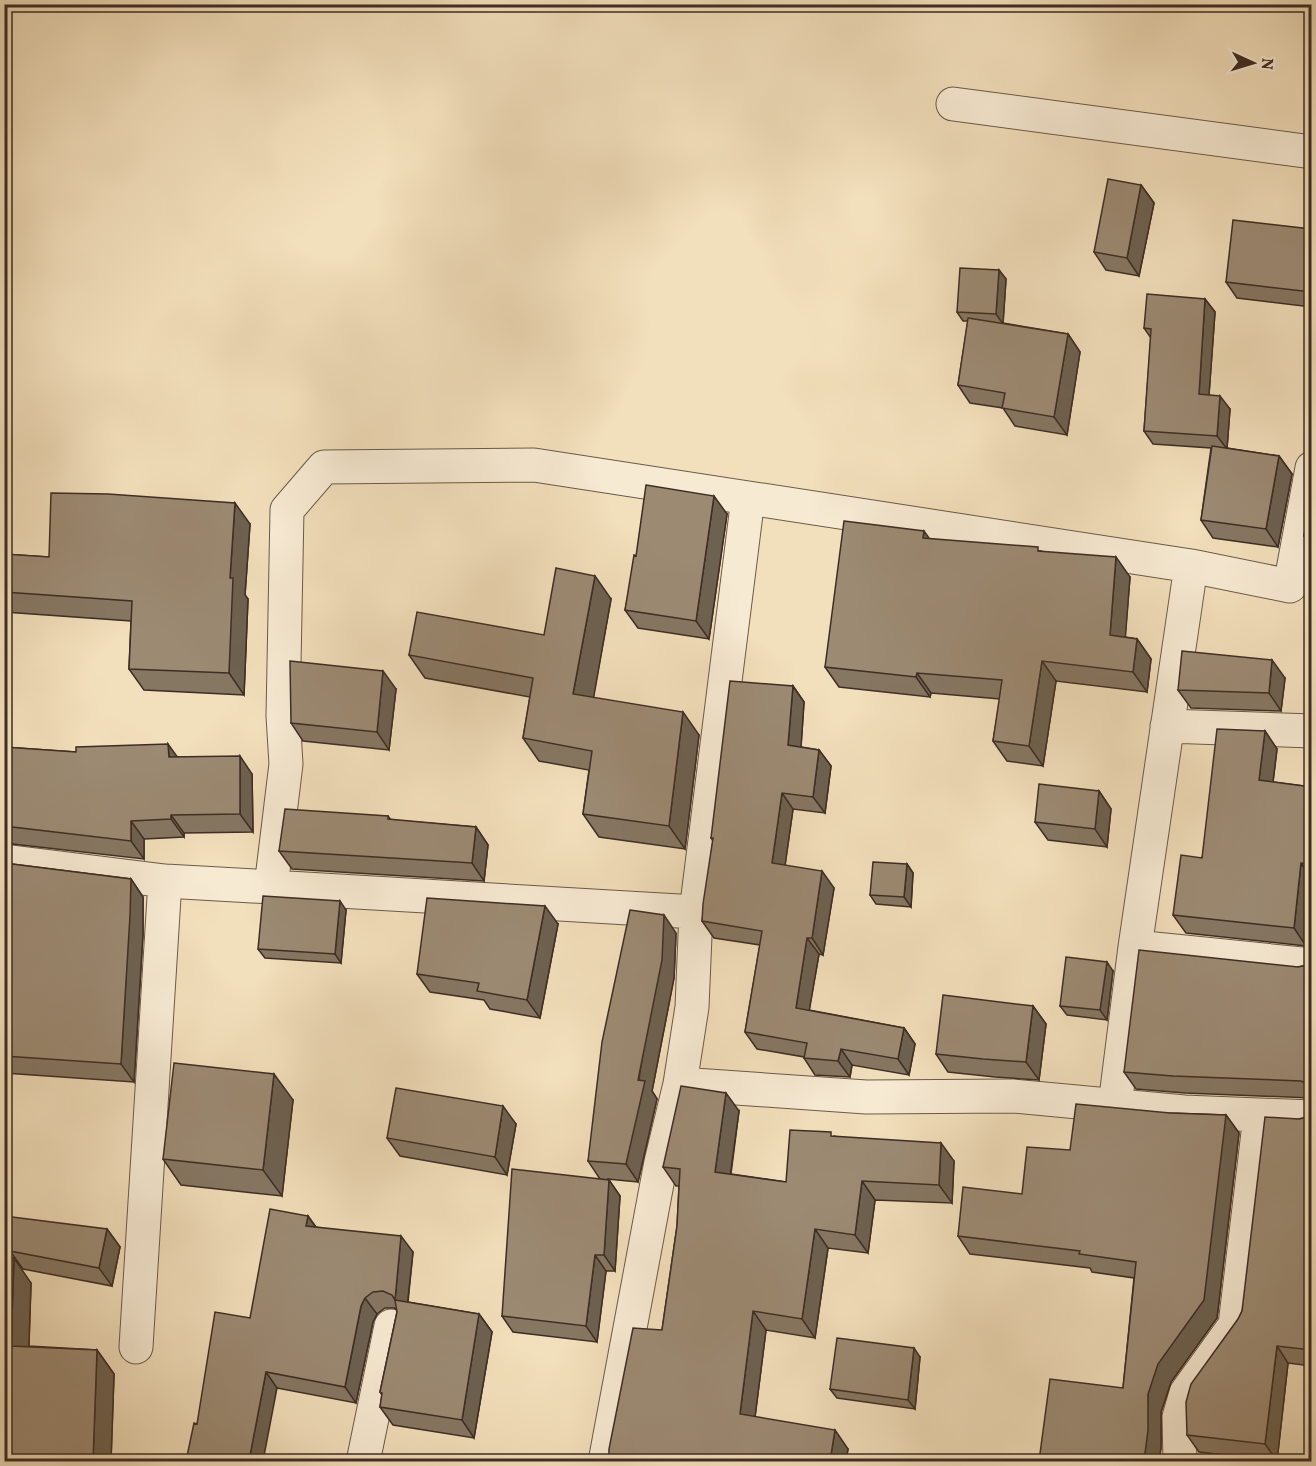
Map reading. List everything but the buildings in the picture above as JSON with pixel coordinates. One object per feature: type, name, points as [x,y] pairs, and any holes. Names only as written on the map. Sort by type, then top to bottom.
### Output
[{"type":"street","points":[[953,104],[1311,152]]},
{"type":"street","points":[[271,887],[286,764],[283,716],[287,510],[324,467],[534,465],[1191,566],[1290,586],[1311,468]]},
{"type":"street","points":[[605,1461],[661,1162],[680,1084],[692,1007],[696,912],[748,498]]},
{"type":"street","points":[[1115,1106],[1135,947],[1191,566]]},
{"type":"street","points":[[1167,726],[1311,731]]},
{"type":"street","points":[[4,861],[165,880],[696,912]]},
{"type":"street","points":[[136,1347],[165,880]]},
{"type":"street","points":[[1135,947],[1311,965]]},
{"type":"street","points":[[680,1084],[866,1097],[1013,1096],[1115,1106],[1260,1116],[1311,1117]]},
{"type":"street","points":[[1180,1461],[1179,1417],[1186,1393],[1235,1325],[1260,1116]]},
{"type":"street","points":[[363,1461],[391,1326]]}]
